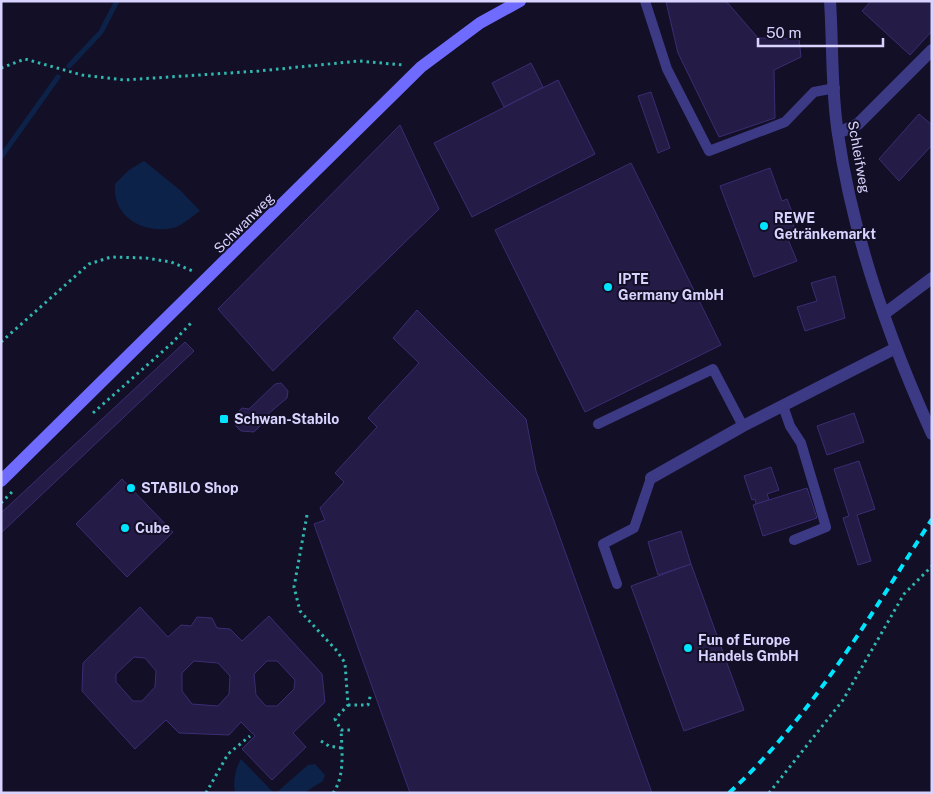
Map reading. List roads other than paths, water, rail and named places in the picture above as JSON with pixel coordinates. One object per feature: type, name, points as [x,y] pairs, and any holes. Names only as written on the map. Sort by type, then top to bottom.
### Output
[{"type":"main road","name":"Schwanweg","points":[[1,481],[210,278],[421,67],[480,23],[520,1]]},
{"type":"street","name":"Schleifweg","points":[[830,1],[838,133],[856,225],[896,348],[932,434]]},
{"type":"street","points":[[838,133],[858,124],[932,50]]},
{"type":"street","points":[[884,314],[932,278]]},
{"type":"street","points":[[651,478],[743,426],[896,348]]},
{"type":"lane","points":[[645,1],[667,69],[709,151],[785,122],[814,92],[835,88]]},
{"type":"lane","points":[[598,424],[712,368],[743,426]]},
{"type":"lane","points":[[783,406],[790,426],[801,443],[826,527],[794,540]]},
{"type":"lane","points":[[617,584],[603,544],[634,528],[651,478]]},
{"type":"water","points":[[144,161],[180,190],[200,211],[176,227],[162,229],[141,225],[132,221],[124,214],[115,196],[115,184],[129,170]]},
{"type":"water","points":[[241,759],[274,793],[235,793],[235,775]]},
{"type":"water","points":[[315,764],[325,775],[323,781],[304,793],[276,793],[308,765]]},
{"type":"waterway","points":[[69,66],[101,32],[117,1]]},
{"type":"waterway","points":[[1,157],[58,77]]},
{"type":"railway","points":[[729,793],[788,731],[814,698],[863,627],[932,519]]},
{"type":"place","name":"REWE Getränkemarkt","points":[[764,226]]},
{"type":"place","name":"IPTE Germany GmbH","points":[[608,287]]},
{"type":"place","name":"Schwan-Stabilo","points":[[224,419]]},
{"type":"place","name":"STABILO Shop","points":[[131,488]]},
{"type":"place","name":"Cube","points":[[125,528]]},
{"type":"place","name":"Fun of Europe Handels GmbH","points":[[688,648]]}]
